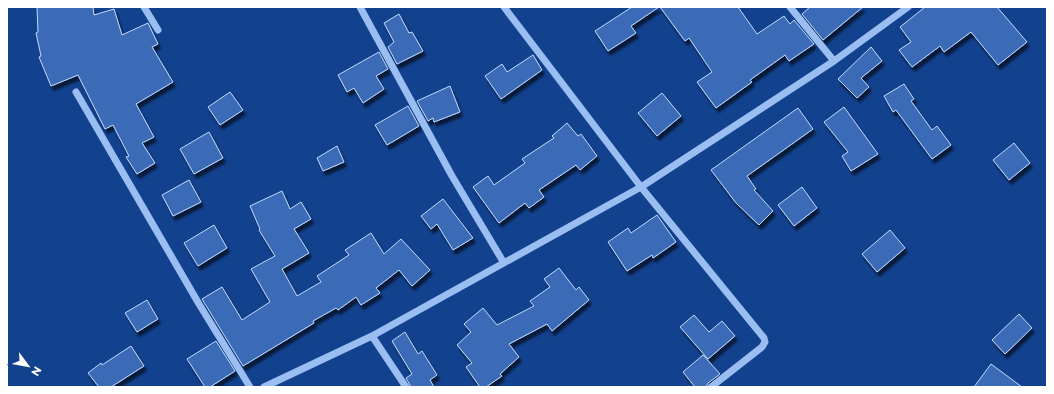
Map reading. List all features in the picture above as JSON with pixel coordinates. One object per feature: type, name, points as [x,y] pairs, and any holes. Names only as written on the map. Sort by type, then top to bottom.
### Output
[{"type":"street","points":[[144,7],[158,30]]},
{"type":"street","points":[[360,7],[452,176],[504,263]]},
{"type":"street","points":[[504,7],[641,187],[764,338],[765,342],[762,347],[711,387]]},
{"type":"street","points":[[790,7],[834,61]]},
{"type":"street","points":[[264,387],[372,336],[641,187],[834,61],[908,7]]},
{"type":"street","points":[[76,92],[198,304],[250,387]]},
{"type":"street","points":[[372,336],[406,387]]},
{"type":"building","points":[[37,7],[93,7],[94,15],[114,9],[122,35],[148,23],[158,44],[152,47],[173,82],[136,104],[154,137],[142,143],[155,163],[137,174],[126,157],[129,156],[113,125],[105,129],[78,75],[51,86],[39,57],[41,56],[36,33],[38,32]]},
{"type":"building","points":[[632,7],[659,7],[631,26],[636,33],[608,51],[595,31]]},
{"type":"building","points":[[660,7],[738,7],[757,34],[784,16],[790,24],[794,20],[814,44],[789,61],[785,55],[750,80],[752,82],[716,108],[697,82],[712,72],[689,38],[685,41]]},
{"type":"building","points":[[810,7],[863,7],[823,40],[802,14]]},
{"type":"building","points":[[925,7],[997,7],[1027,42],[998,65],[971,32],[944,52],[940,46],[912,67],[899,50],[911,42],[900,27]]},
{"type":"building","points":[[399,14],[409,33],[412,32],[423,51],[397,64],[388,47],[394,42],[384,23]]},
{"type":"building","points":[[871,47],[882,61],[861,78],[869,87],[857,98],[838,79]]},
{"type":"building","points":[[379,52],[388,69],[376,76],[384,89],[363,103],[354,88],[347,92],[338,75]]},
{"type":"building","points":[[533,55],[542,70],[501,99],[485,76],[502,64],[507,72]]},
{"type":"building","points":[[904,84],[914,99],[911,101],[932,130],[937,126],[951,145],[932,159],[896,110],[893,112],[884,96]]},
{"type":"building","points":[[450,86],[460,112],[434,122],[433,118],[428,121],[417,101]]},
{"type":"building","points":[[230,92],[243,110],[220,125],[208,107]]},
{"type":"building","points":[[662,93],[681,116],[657,136],[638,113]]},
{"type":"building","points":[[408,106],[419,126],[387,145],[375,125]]},
{"type":"building","points":[[844,107],[878,154],[851,171],[842,156],[848,152],[824,122]]},
{"type":"building","points":[[798,108],[813,129],[747,176],[756,189],[754,190],[773,211],[759,225],[736,203],[711,170]]},
{"type":"building","points":[[567,123],[578,136],[581,134],[597,156],[580,170],[576,165],[539,190],[544,197],[529,208],[525,203],[499,223],[473,187],[488,176],[494,185],[525,163],[522,159],[554,138],[552,136]]},
{"type":"building","points":[[209,132],[223,158],[194,174],[180,149]]},
{"type":"building","points":[[1014,143],[1030,163],[1009,180],[993,160]]},
{"type":"building","points":[[337,146],[344,162],[323,171],[317,158]]},
{"type":"building","points":[[189,180],[201,202],[173,216],[162,195]]},
{"type":"building","points":[[802,187],[817,208],[794,226],[778,205]]},
{"type":"building","points":[[282,191],[290,209],[301,202],[311,219],[294,229],[309,253],[282,269],[297,296],[321,282],[317,276],[349,255],[345,250],[371,233],[384,254],[401,239],[430,270],[412,286],[399,270],[376,288],[380,293],[361,305],[356,297],[338,310],[336,308],[313,321],[314,323],[243,366],[202,299],[222,287],[242,320],[270,302],[251,269],[275,256],[259,230],[260,229],[250,206]]},
{"type":"building","points":[[443,199],[473,238],[453,250],[437,224],[431,229],[421,216]]},
{"type":"building","points":[[657,215],[676,242],[653,258],[652,255],[627,271],[608,242],[628,228],[631,233]]},
{"type":"building","points":[[214,225],[227,248],[198,266],[184,243]]},
{"type":"building","points":[[890,230],[905,248],[877,272],[862,254]]},
{"type":"building","points":[[559,268],[576,290],[579,287],[589,300],[552,331],[547,324],[509,344],[519,357],[500,374],[502,376],[486,387],[480,387],[466,367],[472,363],[457,345],[471,332],[464,324],[483,308],[497,325],[534,306],[530,301],[550,287],[544,279]]},
{"type":"building","points":[[147,300],[158,319],[137,332],[125,313]]},
{"type":"building","points":[[1019,314],[1032,328],[1005,354],[992,340]]},
{"type":"building","points":[[694,315],[709,332],[722,321],[735,336],[708,359],[680,327]]},
{"type":"building","points":[[405,332],[418,354],[422,351],[437,375],[430,380],[434,387],[411,387],[406,378],[412,374],[392,341]]},
{"type":"building","points":[[216,341],[235,371],[210,387],[205,387],[187,359]]},
{"type":"building","points":[[131,346],[144,366],[111,387],[99,387],[88,373],[101,363],[102,365]]},
{"type":"building","points":[[703,355],[720,374],[708,383],[706,387],[695,387],[683,372]]},
{"type":"building","points":[[991,364],[1022,387],[974,387]]}]
